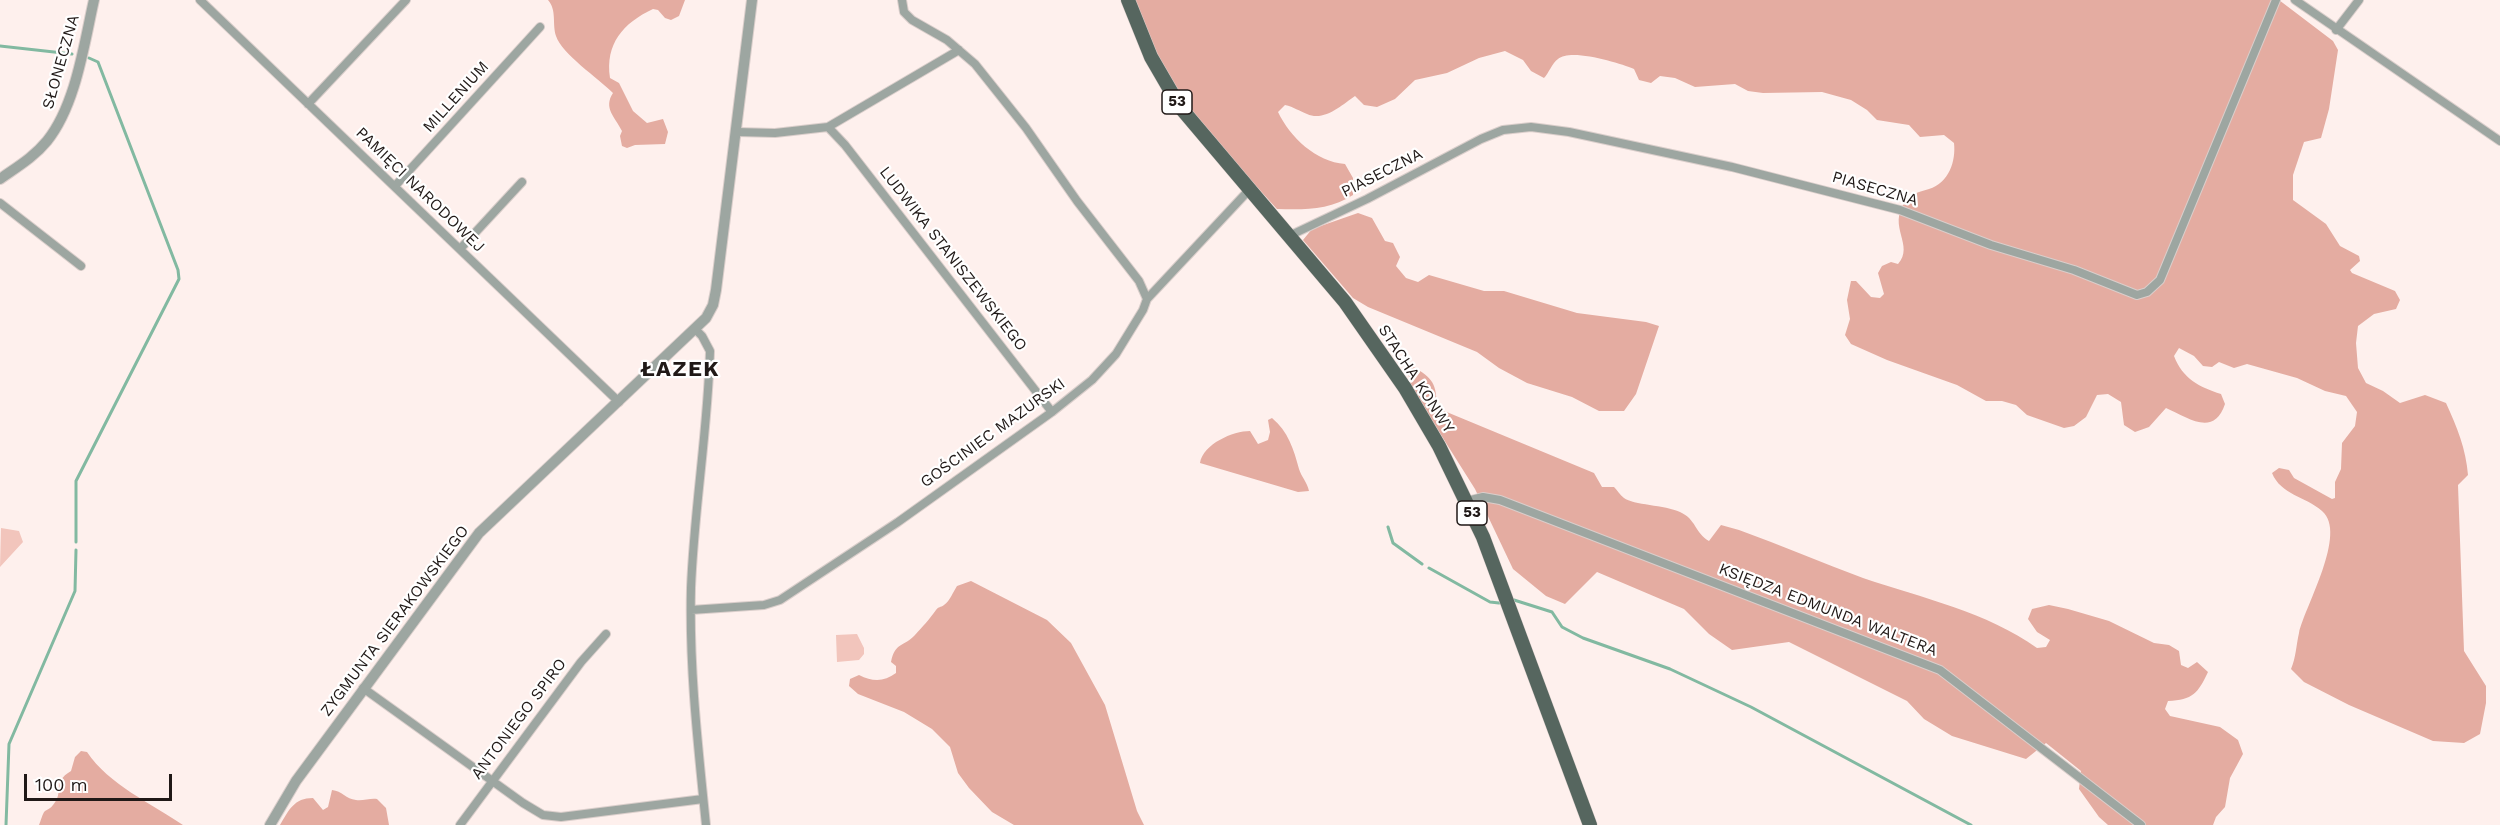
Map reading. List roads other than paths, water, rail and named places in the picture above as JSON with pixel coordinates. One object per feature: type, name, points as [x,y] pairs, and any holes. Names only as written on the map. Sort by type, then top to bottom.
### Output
[{"type":"main road","name":"STACHA KONWY","points":[[1128,0],[1144,43],[1165,84],[1202,135],[1291,235],[1345,302],[1384,356],[1431,431],[1467,501],[1590,825]]},
{"type":"street","name":"SŁONECZNA","points":[[0,179],[23,164],[42,146],[64,114],[71,95],[94,0]]},
{"type":"street","name":"PAMIĘCI NARODOWEJ","points":[[200,0],[619,402]]},
{"type":"street","points":[[309,104],[406,0]]},
{"type":"street","name":"ZYGMUNTA SIERAKOWSKIEGO","points":[[270,825],[296,781],[479,533],[524,488],[696,330],[709,311],[716,290],[752,0]]},
{"type":"street","points":[[902,0],[904,12],[912,20],[947,40],[975,64],[1026,128],[1077,201],[1139,281],[1147,299]]},
{"type":"street","name":"PIASECZNA","points":[[1291,235],[1367,199],[1481,139],[1503,130],[1531,127],[1569,132],[1732,168],[1900,210],[1991,244],[2074,270],[2138,295],[2147,292],[2160,280],[2276,0]]},
{"type":"street","points":[[2295,0],[2500,141]]},
{"type":"street","points":[[2336,30],[2359,0]]},
{"type":"street","name":"MILLENIUM","points":[[395,186],[540,27]]},
{"type":"street","points":[[737,132],[775,133],[828,127],[958,50]]},
{"type":"street","name":"LUDWIKA STANISZEWSKIEGO","points":[[828,127],[846,145],[1052,412]]},
{"type":"street","points":[[460,249],[522,182]]},
{"type":"street","name":"GOŚCINIEC MAZURSKI","points":[[691,610],[764,605],[789,596],[898,522],[1052,412],[1092,380],[1110,362],[1143,310],[1147,299],[1250,189]]},
{"type":"street","points":[[0,203],[81,266]]},
{"type":"street","points":[[696,330],[710,351],[691,610],[693,695],[706,825]]},
{"type":"street","name":"KSIĘDZA EDMUNDA WALTERA","points":[[1467,501],[1483,497],[1500,500],[1940,670],[2140,825]]},
{"type":"street","name":"ANTONIEGO SPIRO","points":[[460,825],[491,780],[581,662],[606,634]]},
{"type":"street","points":[[363,688],[531,809],[551,816],[703,799]]},
{"type":"waterway","points":[[0,46],[72,54]]},
{"type":"waterway","points":[[76,542],[76,481],[179,279],[178,270],[98,62],[89,58]]},
{"type":"waterway","points":[[1388,527],[1393,543],[1422,564]]},
{"type":"waterway","points":[[6,825],[9,744],[75,591],[76,550]]},
{"type":"waterway","points":[[1429,568],[1490,602],[1499,603]]},
{"type":"waterway","points":[[1514,600],[1552,612],[1562,627],[1583,638],[1670,669],[1751,707],[1971,825]]},
{"type":"district","name":"ŁAZEK","points":[[680,370]]}]
